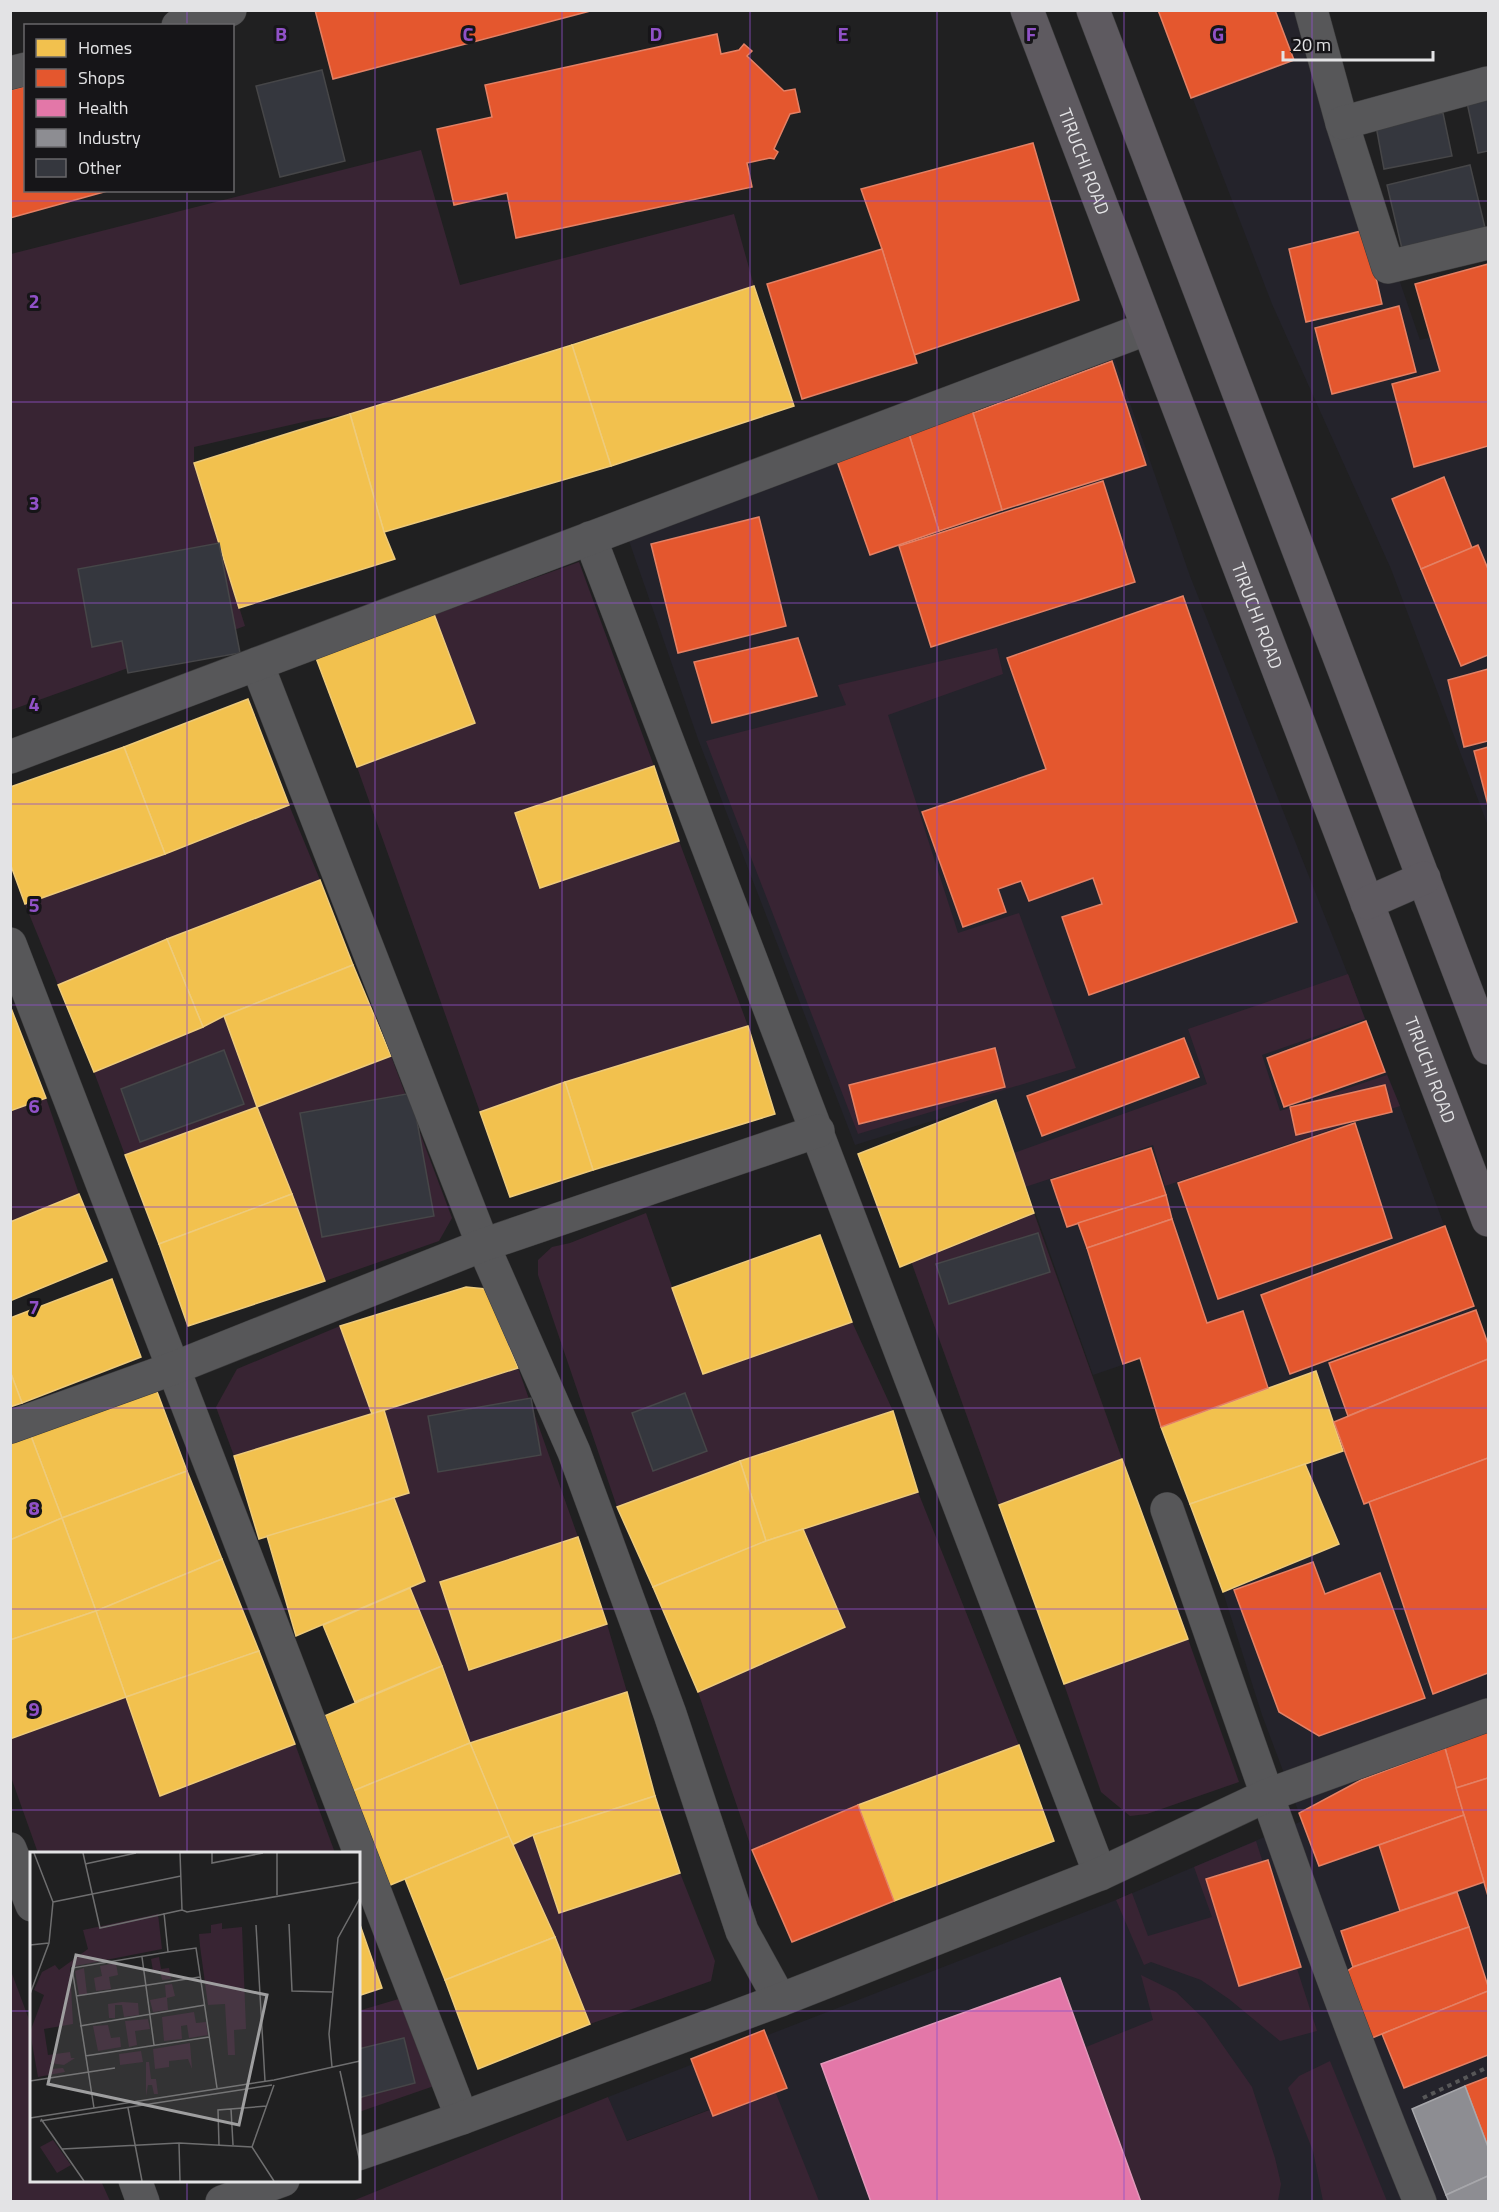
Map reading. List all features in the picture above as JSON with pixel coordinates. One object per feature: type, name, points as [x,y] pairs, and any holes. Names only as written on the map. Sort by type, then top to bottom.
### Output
[{"type":"highway","name":"TIRUCHI ROAD","points":[[1027,10],[1488,1220]]},
{"type":"highway","points":[[1093,10],[1488,1048]]},
{"type":"highway","points":[[1367,903],[1424,878]]},
{"type":"street","points":[[184,24],[230,10]]},
{"type":"street","points":[[1311,10],[1342,123],[1388,267],[1488,243]]},
{"type":"street","points":[[1342,123],[1488,83]]},
{"type":"street","points":[[10,757],[1148,328]]},
{"type":"street","points":[[590,538],[1100,1874]]},
{"type":"street","points":[[257,664],[483,1245],[574,1452],[670,1714],[742,1932],[780,2000]]},
{"type":"street","points":[[10,944],[360,1852]]},
{"type":"street","points":[[10,1427],[174,1368],[483,1245],[818,1131]]},
{"type":"street","points":[[1167,1509],[1300,1890],[1386,2120],[1420,2202]]},
{"type":"street","points":[[360,2153],[462,2118],[780,2000],[1100,1874],[1268,1794],[1488,1715]]},
{"type":"street","points":[[10,1849],[30,1900]]},
{"type":"street","points":[[360,1852],[462,2118]]},
{"type":"street","points":[[135,2182],[143,2202]]},
{"type":"street","points":[[222,2202],[280,2182]]},
{"type":"path","points":[[1386,2120],[1408,2104],[1488,2067]]},
{"type":"shaded area","points":[[1159,11],[1324,11],[1392,259],[1420,340],[1488,323],[1488,826],[1391,569],[1272,304]]},
{"type":"shaded area","points":[[421,150],[460,285],[734,214],[754,286],[350,414],[312,420],[194,447],[194,463],[245,626],[11,710],[11,254]]},
{"type":"shaded area","points":[[1114,357],[1190,576],[1400,1106],[1488,1344],[1488,2201],[805,2201],[761,2090],[626,2141],[608,2097],[1116,1900],[1302,1821],[1262,1715],[1223,1592],[1161,1427],[1140,1359],[1093,1375],[996,1101],[855,1145],[698,739],[628,538]]},
{"type":"shaded area","points":[[579,562],[654,766],[515,813],[540,888],[679,841],[748,1026],[565,1082],[480,1112],[357,767],[434,614]]},
{"type":"shaded area","points":[[997,648],[1003,674],[888,715],[958,933],[1019,913],[1076,1068],[858,1134],[706,741],[846,705],[838,685]]},
{"type":"shaded area","points":[[289,805],[320,880],[167,939],[58,985],[25,904],[165,854]]},
{"type":"shaded area","points":[[1348,974],[1365,1019],[1262,1055],[1280,1111],[1387,1075],[1400,1106],[1165,1186],[1153,1145],[1025,1187],[1014,1153],[1207,1084],[1188,1029]]},
{"type":"shaded area","points":[[224,1016],[258,1107],[391,1056],[452,1218],[439,1241],[325,1281],[257,1107],[125,1155],[94,1072]]},
{"type":"shaded area","points":[[46,1098],[79,1194],[11,1222],[11,1111]]},
{"type":"shaded area","points":[[646,1213],[703,1374],[852,1322],[893,1411],[740,1461],[617,1507],[538,1275],[538,1260],[552,1247],[570,1243]]},
{"type":"shaded area","points":[[1034,1213],[1122,1459],[999,1505],[911,1261]]},
{"type":"shaded area","points":[[340,1326],[372,1414],[234,1456],[216,1407],[237,1369]]},
{"type":"shaded area","points":[[518,1368],[578,1537],[440,1582],[468,1670],[607,1624],[627,1692],[470,1743],[410,1588],[425,1580],[394,1498],[384,1410]]},
{"type":"shaded area","points":[[918,1492],[1019,1745],[858,1805],[752,1850],[698,1692],[845,1627],[803,1529]]},
{"type":"shaded area","points":[[1188,1639],[1239,1782],[1147,1814],[1130,1816],[1101,1792],[1064,1684]]},
{"type":"shaded area","points":[[126,1697],[295,1744],[335,1852],[38,1852],[11,1777],[10,1739]]},
{"type":"shaded area","points":[[533,1835],[559,1912],[680,1873],[715,1961],[711,1981],[590,2024],[555,1937],[512,1845]]},
{"type":"shaded area","points":[[1256,1841],[1317,2031],[1280,2041],[1229,1999],[1201,1980],[1151,1962],[1144,1965],[1116,1900],[1132,1893],[1148,1936],[1212,1917],[1194,1867]]},
{"type":"shaded area","points":[[11,1971],[30,2022],[30,2182],[101,2182],[110,2201],[11,2201]]},
{"type":"shaded area","points":[[1141,1975],[1176,1992],[1205,2020],[1252,2087],[1281,2184],[1278,2201],[1141,2201],[1086,2047],[1153,2020]]},
{"type":"shaded area","points":[[402,1998],[434,2086],[360,2112],[360,2010]]},
{"type":"shaded area","points":[[1330,2061],[1387,2201],[1323,2201],[1313,2151],[1288,2088],[1299,2076]]},
{"type":"shaded area","points":[[773,2086],[819,2201],[350,2202],[608,2097],[627,2141]]},
{"type":"building: Homes","points":[[754,286],[794,406],[611,466],[572,345]]},
{"type":"building: Homes","points":[[572,345],[611,466],[384,532],[350,414]]},
{"type":"building: Homes","points":[[350,414],[384,532],[395,559],[239,608],[194,463]]},
{"type":"building: Homes","points":[[434,614],[475,723],[357,767],[316,658]]},
{"type":"building: Homes","points":[[248,699],[289,805],[165,854],[124,747]]},
{"type":"building: Homes","points":[[124,747],[165,854],[25,904],[10,863],[10,787]]},
{"type":"building: Homes","points":[[654,766],[679,841],[540,888],[515,813]]},
{"type":"building: Homes","points":[[320,880],[353,965],[224,1016],[203,1027],[167,939]]},
{"type":"building: Homes","points":[[167,939],[203,1027],[94,1072],[58,985]]},
{"type":"building: Homes","points":[[353,965],[391,1056],[257,1107],[224,1016]]},
{"type":"building: Homes","points":[[10,1009],[46,1098],[10,1111]]},
{"type":"building: Homes","points":[[748,1026],[775,1114],[593,1170],[565,1082]]},
{"type":"building: Homes","points":[[565,1082],[593,1170],[510,1197],[480,1112]]},
{"type":"building: Homes","points":[[996,1100],[1034,1213],[900,1267],[858,1154]]},
{"type":"building: Homes","points":[[257,1107],[292,1194],[159,1244],[125,1155]]},
{"type":"building: Homes","points":[[79,1194],[107,1261],[10,1301],[10,1222]]},
{"type":"building: Homes","points":[[292,1194],[325,1281],[188,1326],[159,1244]]},
{"type":"building: Homes","points":[[820,1235],[852,1322],[703,1374],[672,1288]]},
{"type":"building: Homes","points":[[112,1279],[141,1357],[22,1403],[10,1371],[10,1318]]},
{"type":"building: Homes","points":[[466,1287],[486,1289],[518,1368],[372,1414],[340,1326]]},
{"type":"building: Homes","points":[[10,1371],[22,1403],[10,1407]]},
{"type":"building: Homes","points":[[1316,1371],[1343,1451],[1190,1504],[1161,1427]]},
{"type":"building: Homes","points":[[156,1389],[187,1471],[62,1518],[31,1436]]},
{"type":"building: Homes","points":[[384,1410],[409,1493],[259,1539],[234,1456]]},
{"type":"building: Homes","points":[[893,1411],[918,1492],[766,1541],[740,1461]]},
{"type":"building: Homes","points":[[31,1436],[62,1518],[10,1540],[10,1443]]},
{"type":"building: Homes","points":[[1122,1459],[1188,1639],[1064,1684],[999,1505]]},
{"type":"building: Homes","points":[[740,1461],[766,1541],[653,1587],[617,1507]]},
{"type":"building: Homes","points":[[1305,1464],[1339,1544],[1223,1592],[1190,1504]]},
{"type":"building: Homes","points":[[187,1471],[222,1559],[96,1611],[62,1518]]},
{"type":"building: Homes","points":[[394,1498],[425,1581],[296,1636],[267,1536]]},
{"type":"building: Homes","points":[[62,1518],[96,1611],[10,1640],[10,1540]]},
{"type":"building: Homes","points":[[803,1529],[845,1627],[698,1692],[653,1587],[766,1541]]},
{"type":"building: Homes","points":[[578,1537],[607,1624],[469,1670],[440,1582]]},
{"type":"building: Homes","points":[[222,1559],[259,1651],[126,1697],[96,1611]]},
{"type":"building: Homes","points":[[410,1588],[442,1666],[355,1702],[323,1625]]},
{"type":"building: Homes","points":[[96,1611],[126,1697],[10,1739],[10,1640]]},
{"type":"building: Homes","points":[[259,1651],[295,1744],[160,1796],[126,1697]]},
{"type":"building: Homes","points":[[442,1666],[470,1743],[348,1793],[320,1718]]},
{"type":"building: Homes","points":[[627,1692],[655,1796],[533,1835],[512,1845],[470,1743]]},
{"type":"building: Homes","points":[[470,1743],[509,1836],[388,1886],[348,1793]]},
{"type":"building: Homes","points":[[1019,1745],[1054,1841],[894,1901],[858,1805]]},
{"type":"building: Homes","points":[[655,1796],[680,1873],[559,1913],[533,1835]]},
{"type":"building: Homes","points":[[509,1836],[555,1937],[445,1980],[405,1879]]},
{"type":"building: Homes","points":[[360,1925],[382,1988],[360,1995]]},
{"type":"building: Homes","points":[[555,1937],[590,2024],[478,2069],[445,1980]]},
{"type":"building: Shops","points":[[315,10],[594,10],[333,79]]},
{"type":"building: Shops","points":[[1158,10],[1275,10],[1294,60],[1191,98]]},
{"type":"building: Shops","points":[[717,34],[721,54],[739,50],[744,44],[752,51],[747,56],[784,91],[795,89],[800,112],[790,114],[774,149],[778,152],[774,159],[747,163],[752,187],[516,238],[507,193],[454,205],[437,129],[492,117],[485,85]]},
{"type":"building: Shops","points":[[24,86],[24,192],[104,192],[10,218],[10,90]]},
{"type":"building: Shops","points":[[1033,143],[1079,300],[914,355],[861,189]]},
{"type":"building: Shops","points":[[1365,230],[1382,304],[1306,322],[1289,249]]},
{"type":"building: Shops","points":[[882,249],[917,363],[802,399],[767,284]]},
{"type":"building: Shops","points":[[1488,264],[1488,446],[1414,467],[1392,384],[1440,371],[1415,284]]},
{"type":"building: Shops","points":[[1399,306],[1416,372],[1332,394],[1315,328]]},
{"type":"building: Shops","points":[[1112,361],[1146,465],[1002,510],[973,413]]},
{"type":"building: Shops","points":[[972,410],[1002,510],[939,531],[909,434]]},
{"type":"building: Shops","points":[[909,434],[939,531],[870,555],[837,461]]},
{"type":"building: Shops","points":[[1444,477],[1472,548],[1421,569],[1392,499]]},
{"type":"building: Shops","points":[[1103,481],[1135,582],[931,647],[899,546]]},
{"type":"building: Shops","points":[[759,517],[786,626],[678,653],[651,544]]},
{"type":"building: Shops","points":[[1478,545],[1488,569],[1488,655],[1461,666],[1421,569]]},
{"type":"building: Shops","points":[[1183,596],[1297,922],[1089,995],[1062,917],[1102,904],[1093,878],[1029,901],[1021,881],[998,889],[1006,912],[963,927],[922,812],[1046,769],[1007,658]]},
{"type":"building: Shops","points":[[798,638],[817,696],[712,723],[694,662]]},
{"type":"building: Shops","points":[[1488,669],[1488,741],[1464,747],[1448,680]]},
{"type":"building: Shops","points":[[1488,747],[1488,805],[1474,751]]},
{"type":"building: Shops","points":[[1366,1021],[1385,1072],[1284,1107],[1267,1058]]},
{"type":"building: Shops","points":[[1184,1038],[1199,1077],[1042,1136],[1027,1096]]},
{"type":"building: Shops","points":[[995,1048],[1005,1087],[859,1124],[849,1085]]},
{"type":"building: Shops","points":[[1385,1085],[1392,1112],[1296,1135],[1290,1107]]},
{"type":"building: Shops","points":[[1355,1123],[1392,1238],[1218,1299],[1178,1183]]},
{"type":"building: Shops","points":[[1151,1148],[1166,1195],[1067,1227],[1051,1180]]},
{"type":"building: Shops","points":[[1166,1195],[1172,1219],[1087,1248],[1078,1223]]},
{"type":"building: Shops","points":[[1172,1219],[1207,1323],[1243,1311],[1268,1388],[1161,1427],[1140,1358],[1123,1364],[1087,1248]]},
{"type":"building: Shops","points":[[1445,1226],[1474,1306],[1290,1374],[1261,1295]]},
{"type":"building: Shops","points":[[1476,1310],[1488,1344],[1488,1359],[1348,1416],[1329,1363]]},
{"type":"building: Shops","points":[[1488,1359],[1488,1458],[1364,1504],[1334,1422]]},
{"type":"building: Shops","points":[[1488,1458],[1488,1673],[1433,1694],[1369,1502]]},
{"type":"building: Shops","points":[[1313,1562],[1325,1594],[1380,1573],[1425,1698],[1319,1736],[1279,1712],[1234,1590]]},
{"type":"building: Shops","points":[[1488,1725],[1488,1778],[1456,1788],[1445,1748],[1461,1735]]},
{"type":"building: Shops","points":[[1445,1748],[1464,1815],[1319,1866],[1299,1813],[1361,1780]]},
{"type":"building: Shops","points":[[1488,1778],[1488,1896],[1456,1788]]},
{"type":"building: Shops","points":[[858,1805],[894,1901],[792,1942],[752,1850]]},
{"type":"building: Shops","points":[[1464,1815],[1484,1882],[1400,1911],[1379,1845]]},
{"type":"building: Shops","points":[[1268,1860],[1301,1967],[1239,1986],[1206,1879]]},
{"type":"building: Shops","points":[[1457,1892],[1469,1927],[1353,1967],[1341,1931]]},
{"type":"building: Shops","points":[[1469,1927],[1488,1991],[1372,2038],[1346,1972],[1353,1967]]},
{"type":"building: Shops","points":[[1488,1991],[1488,2055],[1404,2088],[1382,2034]]},
{"type":"building: Shops","points":[[764,2030],[787,2088],[713,2116],[691,2059]]},
{"type":"building: Shops","points":[[1488,2077],[1488,2147],[1465,2086]]},
{"type":"building: Health","points":[[1060,1978],[1141,2202],[871,2202],[821,2064]]},
{"type":"building: Industry","points":[[1465,2086],[1488,2147],[1488,2176],[1446,2195],[1412,2109]]},
{"type":"building: Industry","points":[[1488,2176],[1488,2202],[1449,2202],[1446,2195]]},
{"type":"building: Other","points":[[322,70],[345,161],[280,177],[256,86]]},
{"type":"building: Other","points":[[1488,93],[1488,151],[1478,153],[1466,98]]},
{"type":"building: Other","points":[[1443,113],[1452,156],[1384,169],[1376,126]]},
{"type":"building: Other","points":[[1470,165],[1486,232],[1403,253],[1387,185]]},
{"type":"building: Other","points":[[219,543],[240,653],[128,673],[122,641],[92,647],[78,569]]},
{"type":"building: Other","points":[[224,1050],[244,1104],[140,1142],[121,1089]]},
{"type":"building: Other","points":[[412,1093],[434,1216],[322,1237],[300,1113]]},
{"type":"building: Other","points":[[1038,1233],[1050,1272],[949,1304],[936,1264]]},
{"type":"building: Other","points":[[685,1393],[707,1451],[653,1471],[632,1413]]},
{"type":"building: Other","points":[[531,1398],[541,1455],[438,1472],[428,1416]]},
{"type":"building: Other","points":[[404,2038],[415,2083],[360,2097],[360,2049]]}]
